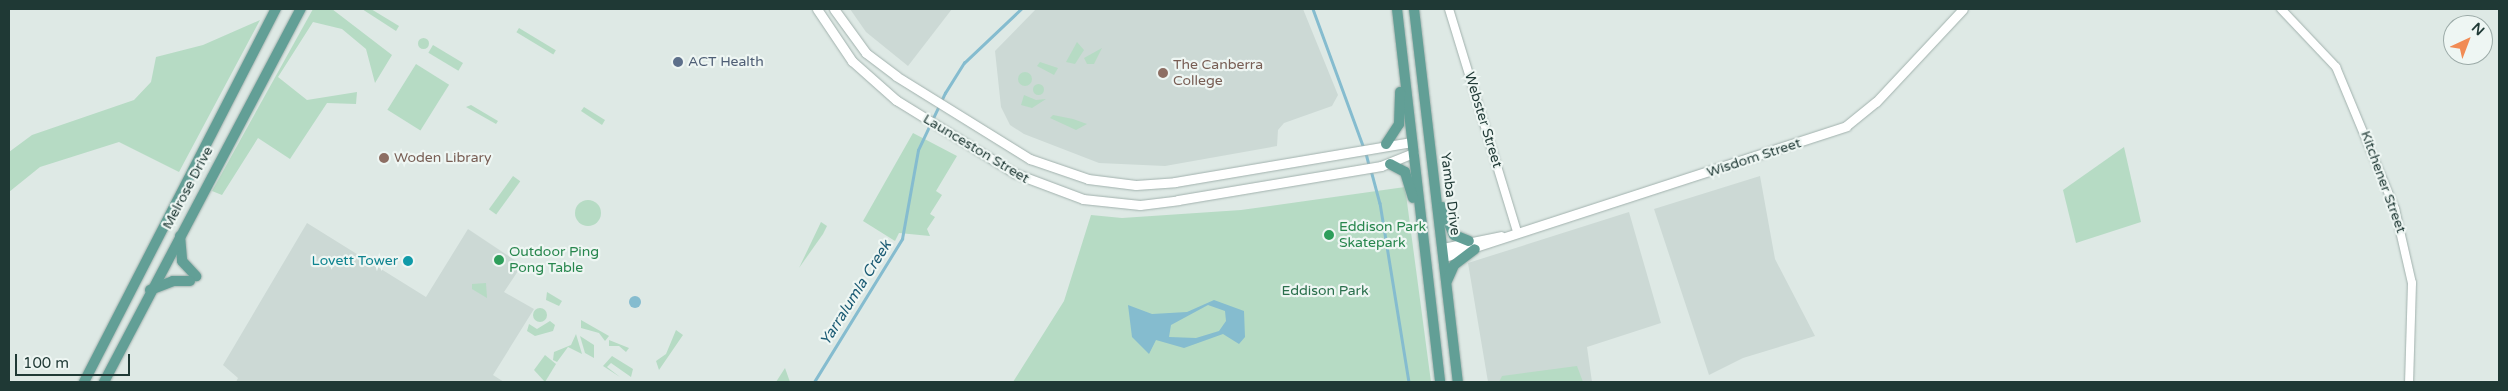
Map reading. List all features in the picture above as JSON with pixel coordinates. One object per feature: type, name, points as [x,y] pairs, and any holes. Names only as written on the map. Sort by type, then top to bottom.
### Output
[{"type":"main road","name":"Melrose Drive","points":[[84,382],[236,82],[276,9]]},
{"type":"main road","name":"Melrose Drive","points":[[104,382],[181,230],[301,9]]},
{"type":"main road","points":[[289,29],[308,9]]},
{"type":"main road","name":"Launceston Street","points":[[817,9],[860,70],[923,117],[1032,182],[1083,199],[1114,203],[1178,200],[1385,165],[1414,153]]},
{"type":"main road","name":"Launceston Street","points":[[834,9],[866,53],[933,99],[1047,167],[1103,182],[1175,182],[1380,145],[1412,142]]},
{"type":"main road","points":[[1397,9],[1440,382]]},
{"type":"main road","name":"Yamba Drive","points":[[1414,9],[1458,382]]},
{"type":"main road","name":"Wisdom Street","points":[[1443,252],[1517,231],[1846,126],[1876,102],[1963,9]]},
{"type":"main road","points":[[1380,145],[1401,114],[1402,58]]},
{"type":"main road","points":[[1412,142],[1430,144]]},
{"type":"main road","points":[[1414,153],[1430,144]]},
{"type":"main road","points":[[1385,165],[1408,177],[1422,222]]},
{"type":"main road","points":[[1436,192],[1454,234],[1472,245],[1454,265],[1446,281]]},
{"type":"main road","points":[[133,325],[122,308],[173,281],[193,278],[182,261],[181,230]]},
{"type":"main road","points":[[150,252],[165,261]]},
{"type":"main road","points":[[1425,254],[1443,252]]},
{"type":"street","name":"Webster Street","points":[[1449,9],[1517,231]]},
{"type":"street","name":"Kitchener Street","points":[[2281,9],[2336,67],[2395,209],[2412,283],[2409,382]]},
{"type":"shaded area","points":[[850,9],[952,9],[908,66],[866,32]]},
{"type":"shaded area","name":"The Canberra College","points":[[1036,9],[1303,9],[1338,95],[1332,106],[1284,123],[1278,130],[1277,146],[1165,166],[1099,163],[1024,134],[1010,125],[1001,107],[995,51]]},
{"type":"shaded area","points":[[1760,176],[1775,259],[1815,336],[1743,358],[1709,375],[1654,209]]},
{"type":"shaded area","points":[[1629,212],[1661,323],[1587,347],[1592,382],[1488,382],[1468,263]]},
{"type":"shaded area","points":[[307,223],[426,297],[468,229],[522,265],[504,292],[534,309],[493,375],[504,382],[236,382],[238,378],[223,365]]},
{"type":"green space","points":[[313,9],[332,9],[392,55],[375,83],[366,49],[342,29],[313,22],[278,77],[307,100],[357,92],[356,104],[327,103],[290,159],[258,138],[222,195],[212,191]]},
{"type":"green space","points":[[362,9],[371,9],[399,26],[396,31]]},
{"type":"green space","points":[[260,20],[179,172],[119,142],[40,167],[9,192],[9,152],[32,135],[134,100],[151,82],[156,57],[203,45]]},
{"type":"green space","points":[[519,28],[556,50],[553,54],[516,32]]},
{"type":"green space","points":[[423,37],[429,43],[423,49],[417,43]]},
{"type":"green space","points":[[1077,42],[1084,50],[1075,64],[1066,62]]},
{"type":"green space","points":[[433,45],[463,63],[458,71],[428,53]]},
{"type":"green space","points":[[1102,48],[1094,64],[1087,64],[1084,58]]},
{"type":"green space","points":[[1040,62],[1058,68],[1054,75],[1037,66]]},
{"type":"green space","points":[[416,64],[449,85],[420,130],[387,110]]},
{"type":"green space","points":[[1025,72],[1030,74],[1032,79],[1030,84],[1025,86],[1020,84],[1018,79],[1020,74]]},
{"type":"green space","points":[[1036,84],[1040,84],[1043,89],[1042,93],[1036,94],[1033,91],[1033,87]]},
{"type":"green space","points":[[1024,95],[1036,100],[1046,99],[1032,108],[1021,105]]},
{"type":"green space","points":[[471,105],[498,121],[496,124],[466,107]]},
{"type":"green space","points":[[584,107],[605,120],[602,125],[581,111]]},
{"type":"green space","points":[[1053,115],[1087,124],[1076,130],[1050,118]]},
{"type":"green space","points":[[913,133],[957,156],[936,191],[942,195],[930,214],[935,217],[927,229],[930,236],[899,233],[895,241],[863,221]]},
{"type":"green space","points":[[2124,147],[2141,222],[2076,243],[2063,190]]},
{"type":"green space","points":[[513,176],[520,181],[496,214],[489,209]]},
{"type":"green space","name":"Eddison Park","points":[[1405,187],[1431,382],[1013,382],[1064,301],[1091,215],[1122,218],[1241,210]]},
{"type":"green space","points":[[588,200],[597,204],[601,213],[597,222],[588,226],[579,222],[575,213],[579,204]]},
{"type":"green space","points":[[821,222],[827,226],[799,268]]},
{"type":"green space","points":[[486,283],[487,298],[472,289],[472,284]]},
{"type":"green space","points":[[547,292],[562,301],[559,306],[546,300]]},
{"type":"green space","points":[[540,308],[545,310],[547,315],[545,320],[540,322],[535,320],[533,315],[535,310]]},
{"type":"green space","points":[[581,320],[609,336],[605,341],[599,333],[581,328]]},
{"type":"green space","points":[[550,321],[555,325],[553,331],[535,336],[527,331],[529,324],[537,329]]},
{"type":"green space","points":[[676,330],[683,335],[659,370],[656,361],[666,354]]},
{"type":"green space","points":[[576,334],[582,354],[568,347],[557,362],[553,360],[554,352],[571,345]]},
{"type":"green space","points":[[580,336],[594,345],[594,358],[585,353]]},
{"type":"green space","points":[[609,340],[629,348],[626,352],[619,346],[609,346]]},
{"type":"green space","points":[[545,355],[556,364],[545,382],[534,370]]},
{"type":"green space","points":[[612,356],[633,369],[631,377],[611,363],[607,367],[620,377],[603,366]]},
{"type":"green space","points":[[1577,366],[1583,382],[1499,382],[1502,376]]},
{"type":"green space","points":[[785,368],[790,382],[776,382]]},
{"type":"water","points":[[637,296],[640,297],[640,307],[633,308],[630,307],[629,300],[630,297]]},
{"type":"water","points":[[1214,300],[1244,311],[1245,337],[1239,344],[1223,334],[1184,348],[1156,340],[1149,354],[1132,337],[1128,305],[1152,314],[1187,312]],"holes":[[[1208,305],[1225,311],[1226,321],[1219,331],[1196,338],[1169,337],[1171,325]]]},
{"type":"waterway","name":"Yarralumla Creek","points":[[814,382],[902,239],[918,150],[945,93],[964,63],[1021,9]]},
{"type":"waterway","points":[[1313,9],[1364,148]]},
{"type":"waterway","points":[[1366,153],[1369,165]]},
{"type":"waterway","points":[[1371,170],[1380,203],[1409,382]]},
{"type":"place","name":"ACT Health","points":[[678,62]]},
{"type":"place","name":"The Canberra College","points":[[1163,73]]},
{"type":"place","name":"Woden Library","points":[[384,158]]},
{"type":"place","name":"Eddison Park Skatepark","points":[[1329,235]]},
{"type":"place","name":"Outdoor Ping Pong Table","points":[[499,260]]},
{"type":"place","name":"Lovett Tower","points":[[408,261]]}]
